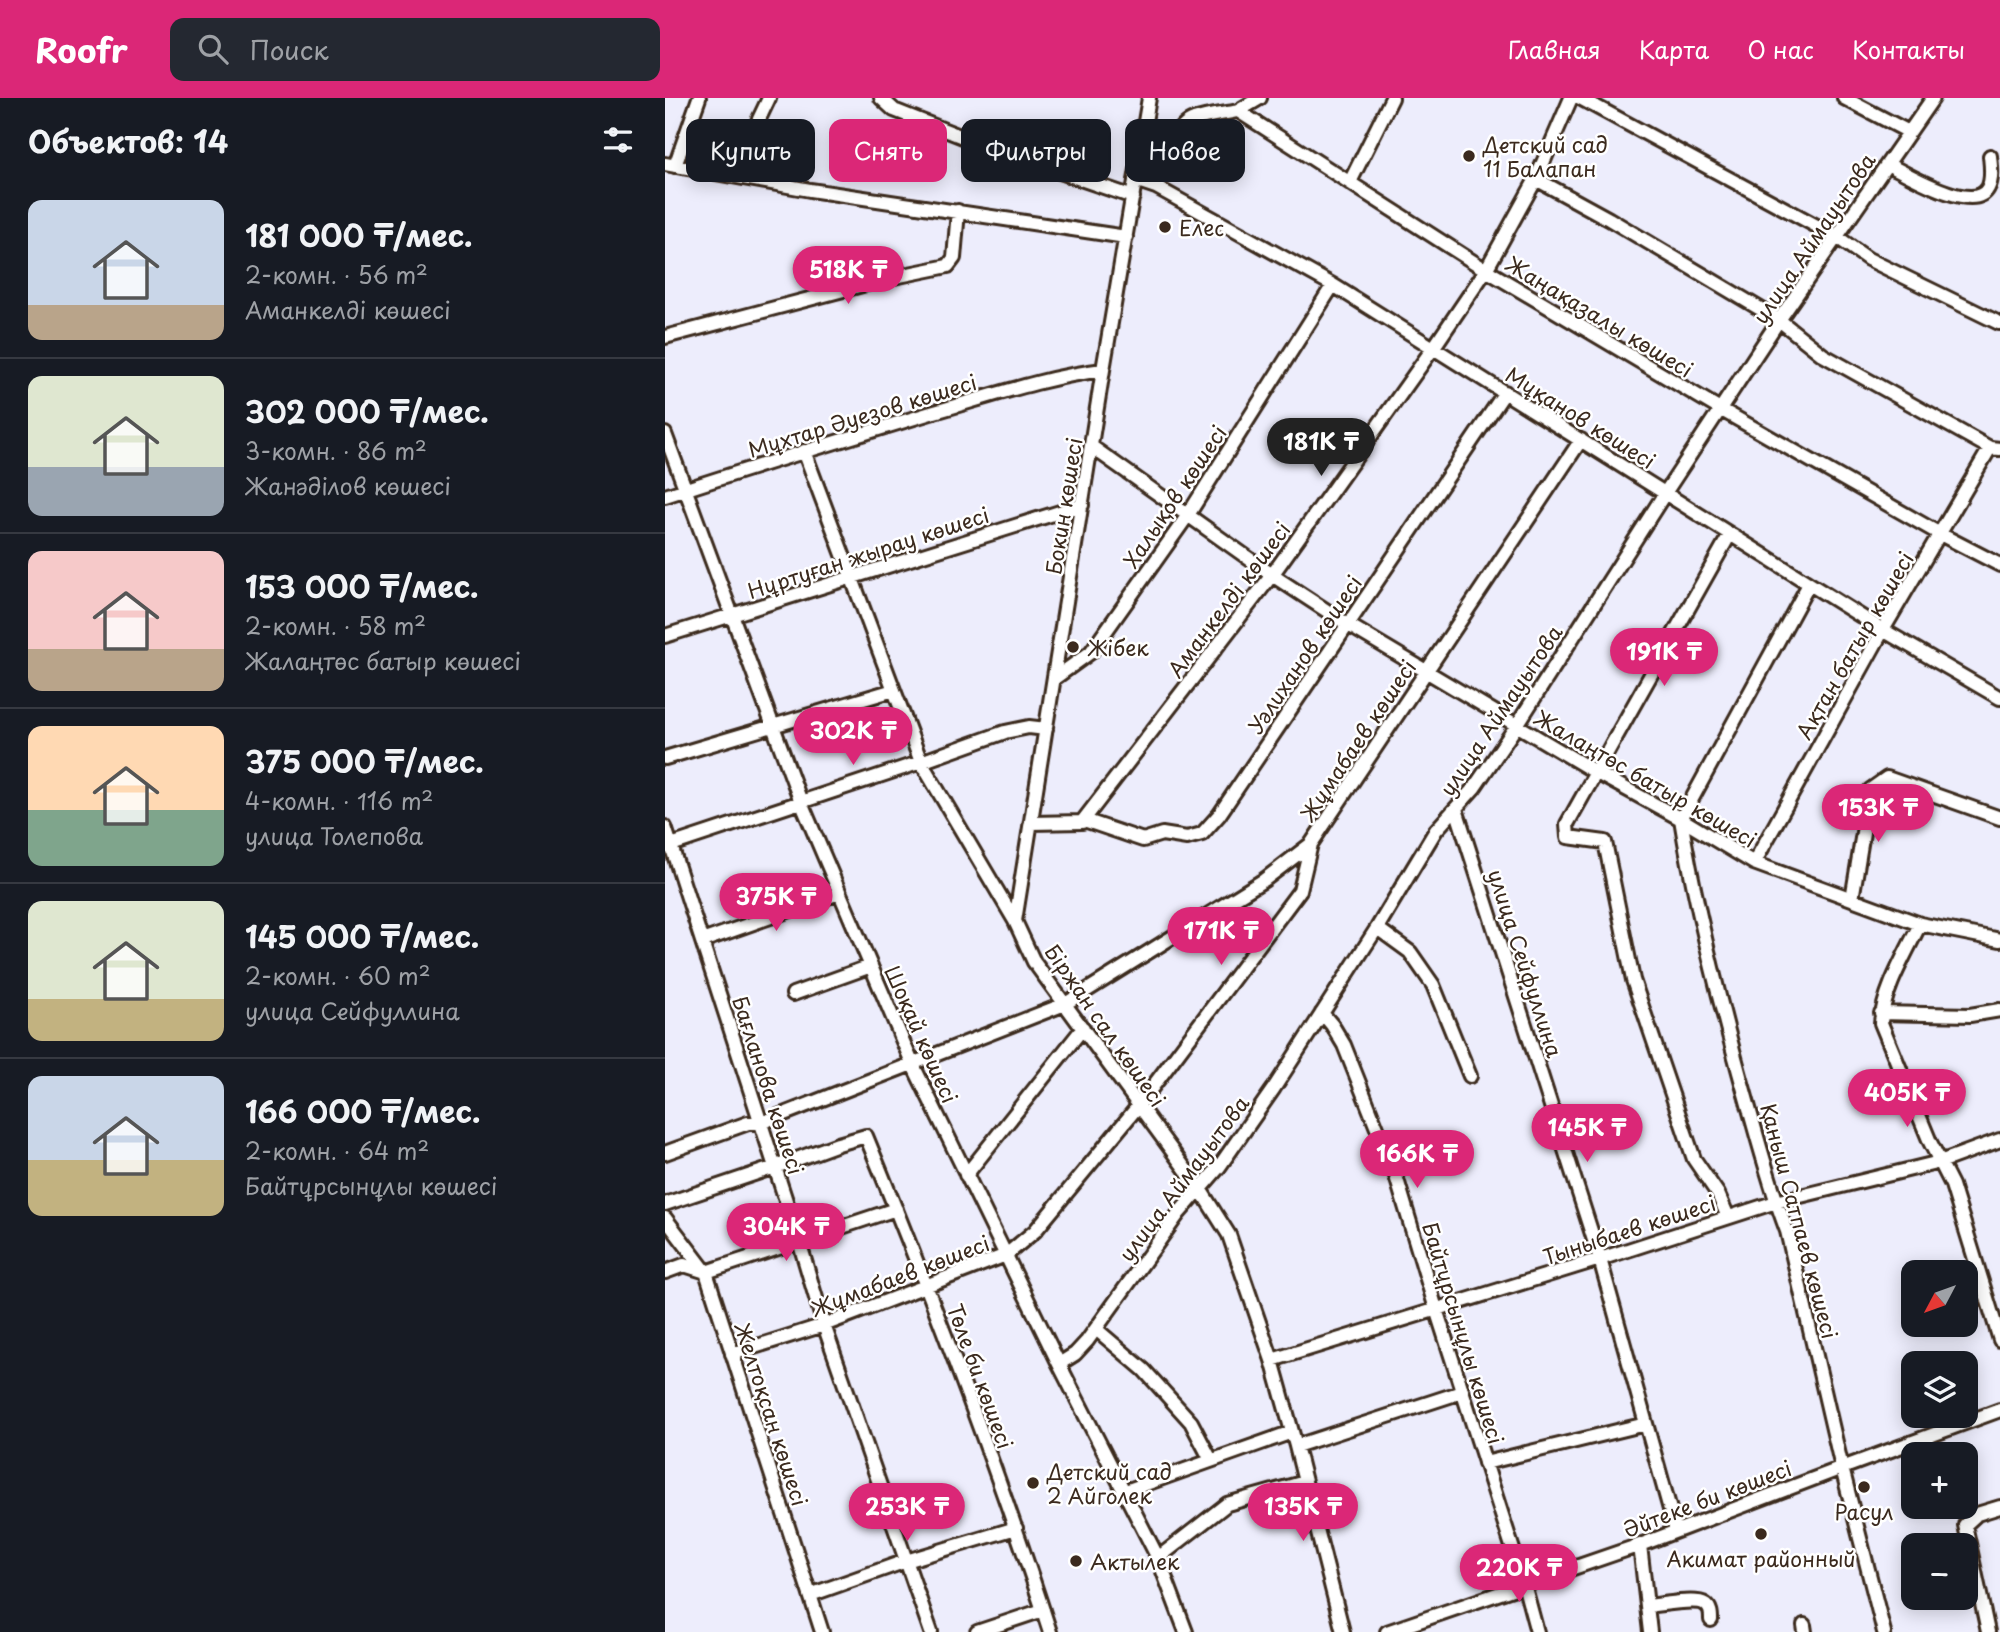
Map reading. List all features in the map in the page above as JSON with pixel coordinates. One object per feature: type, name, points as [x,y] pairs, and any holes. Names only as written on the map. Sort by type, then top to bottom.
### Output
[{"type":"street","points":[[670,165],[699,98]]},
{"type":"street","points":[[759,119],[769,98]]},
{"type":"street","points":[[881,98],[894,110],[906,115],[993,149],[1133,197]]},
{"type":"street","name":"Бокин көшесі","points":[[1145,119],[1149,98]]},
{"type":"street","points":[[1156,187],[1165,158],[1185,124],[1194,119],[1238,111],[1260,98]]},
{"type":"street","points":[[1350,182],[1392,98]]},
{"type":"street","name":"Аманкелді көшесі","points":[[1084,820],[1272,575],[1486,270],[1537,179],[1571,98]]},
{"type":"street","points":[[1580,98],[1837,237],[1868,259],[1999,323]]},
{"type":"street","points":[[1844,98],[1909,132]]},
{"type":"street","name":"улица Аймауытова","points":[[1059,1364],[1075,1354],[1087,1341],[1179,1213],[1219,1167],[1274,1088],[1377,928],[1436,830],[1474,788],[1517,725],[1779,320],[1933,98]]},
{"type":"street","name":"Жаңақазалы көшесі","points":[[1238,111],[1486,270],[1720,409],[1940,534],[2000,565]]},
{"type":"street","points":[[1887,164],[1952,195],[1972,198],[1982,196],[1989,187],[1990,156]]},
{"type":"street","points":[[1537,179],[1779,320],[1823,355],[1995,448]]},
{"type":"street","points":[[765,182],[1126,237]]},
{"type":"street","name":"Бокин көшесі","points":[[1015,921],[1135,182]]},
{"type":"street","name":"Мұқанов көшесі","points":[[1141,182],[1156,187],[1333,285],[1883,630],[2000,698]]},
{"type":"street","points":[[665,337],[889,278],[948,267],[954,258],[958,211]]},
{"type":"street","name":"Халықов көшесі","points":[[1055,678],[1091,652],[1188,515],[1333,285]]},
{"type":"street","name":"Мұхтар Әуезов көшесі","points":[[665,496],[804,451],[1071,374],[1103,370]]},
{"type":"street","name":"Уәлиханов көшесі","points":[[1084,820],[1143,840],[1162,834],[1187,838],[1202,834],[1219,815],[1505,392]]},
{"type":"street","name":"Шоқай көшесі","points":[[665,434],[800,802],[913,1065],[1059,1364],[1158,1558],[1186,1632]]},
{"type":"street","name":"Жұмабаев көшесі","points":[[732,1354],[824,1325],[1006,1255],[1035,1231],[1139,1105],[1300,890],[1311,844],[1581,440]]},
{"type":"street","name":"Жалаңтөс батыр көшесі","points":[[1092,447],[1272,575],[1347,624],[1754,863],[1920,924],[2000,940]]},
{"type":"street","name":"Ақтан батыр көшесі","points":[[1754,863],[1883,630],[1995,448]]},
{"type":"street","name":"Біржан сал көшесі","points":[[804,451],[921,762],[1015,921],[1034,962],[1200,1189],[1229,1235],[1272,1360],[1343,1632]]},
{"type":"street","name":"Нұртуған жырау көшесі","points":[[665,636],[1083,505]]},
{"type":"street","points":[[1728,1217],[1718,1194],[1694,1159],[1633,980],[1605,842],[1568,837],[1567,824],[1730,534]]},
{"type":"street","points":[[1681,819],[1809,584]]},
{"type":"street","points":[[665,758],[894,690]]},
{"type":"street","points":[[668,846],[1005,732],[1029,727],[1046,729]]},
{"type":"street","points":[[1852,900],[1870,790],[1887,778],[2000,818]]},
{"type":"street","name":"улица Сейфуллина","points":[[1456,809],[1600,1259],[1676,1531]]},
{"type":"street","name":"Қаныш Сатпаев көшесі","points":[[1681,819],[1688,862],[1731,1044],[1776,1202],[1787,1231],[1842,1468],[1884,1632]]},
{"type":"street","points":[[1031,822],[1084,820]]},
{"type":"street","name":"Бағланова көшесі","points":[[665,827],[668,846],[761,1123],[824,1325],[931,1632]]},
{"type":"street","points":[[665,1153],[748,1123],[761,1123],[1065,1004],[1264,880],[1311,844]]},
{"type":"street","points":[[702,942],[839,893]]},
{"type":"street","points":[[1920,924],[1895,976],[1881,1013],[1881,1023],[1930,1142],[1952,1185],[2000,1340]]},
{"type":"street","points":[[1377,928],[1410,952],[1433,985],[1470,1076]]},
{"type":"street","points":[[793,994],[870,966]]},
{"type":"street","points":[[1881,1013],[1970,1015],[2000,1010]]},
{"type":"street","name":"Байтұрсынұлы көшесі","points":[[1322,1013],[1344,1045],[1396,1176],[1537,1632]]},
{"type":"street","points":[[966,1175],[1083,1028]]},
{"type":"street","name":"Төле би көшесі","points":[[775,1167],[866,1136],[927,1285],[1016,1528],[1050,1632]]},
{"type":"street","name":"Тыныбаев көшесі","points":[[1272,1360],[1776,1202],[1940,1162],[2000,1140]]},
{"type":"street","points":[[665,1203],[775,1167]]},
{"type":"street","points":[[665,1272],[684,1265],[706,1272],[896,1209]]},
{"type":"street","name":"Желтоқсан көшесі","points":[[665,1218],[706,1272],[822,1632]]},
{"type":"street","points":[[1096,1329],[1144,1370],[1191,1422],[1211,1460]]},
{"type":"street","points":[[1296,1446],[1462,1392]]},
{"type":"street","name":"Әйтеке би көшесі","points":[[1387,1632],[1640,1545],[2000,1410]]},
{"type":"street","points":[[1485,1463],[1646,1424]]},
{"type":"street","points":[[1123,1492],[1292,1432]]},
{"type":"street","points":[[1158,1558],[1227,1504],[1305,1482]]},
{"type":"street","points":[[1988,1632],[1965,1525],[1977,1514],[2000,1507]]},
{"type":"street","points":[[810,1595],[906,1561],[1016,1528]]},
{"type":"street","points":[[1640,1545],[1650,1632]]},
{"type":"street","points":[[1647,1606],[1697,1601],[1706,1604],[1711,1620]]},
{"type":"street","points":[[977,1632],[1043,1610]]},
{"type":"place","name":"Детский сад 11 Балапан","points":[[1469,156]]},
{"type":"place","name":"Елес","points":[[1165,227]]},
{"type":"place","name":"Жібек","points":[[1073,647]]},
{"type":"place","name":"Детский сад 2 Айголек","points":[[1033,1483]]},
{"type":"place","name":"Расул","points":[[1864,1487]]},
{"type":"place","name":"Акимат районный","points":[[1761,1534]]},
{"type":"place","name":"Актылек","points":[[1076,1561]]}]
